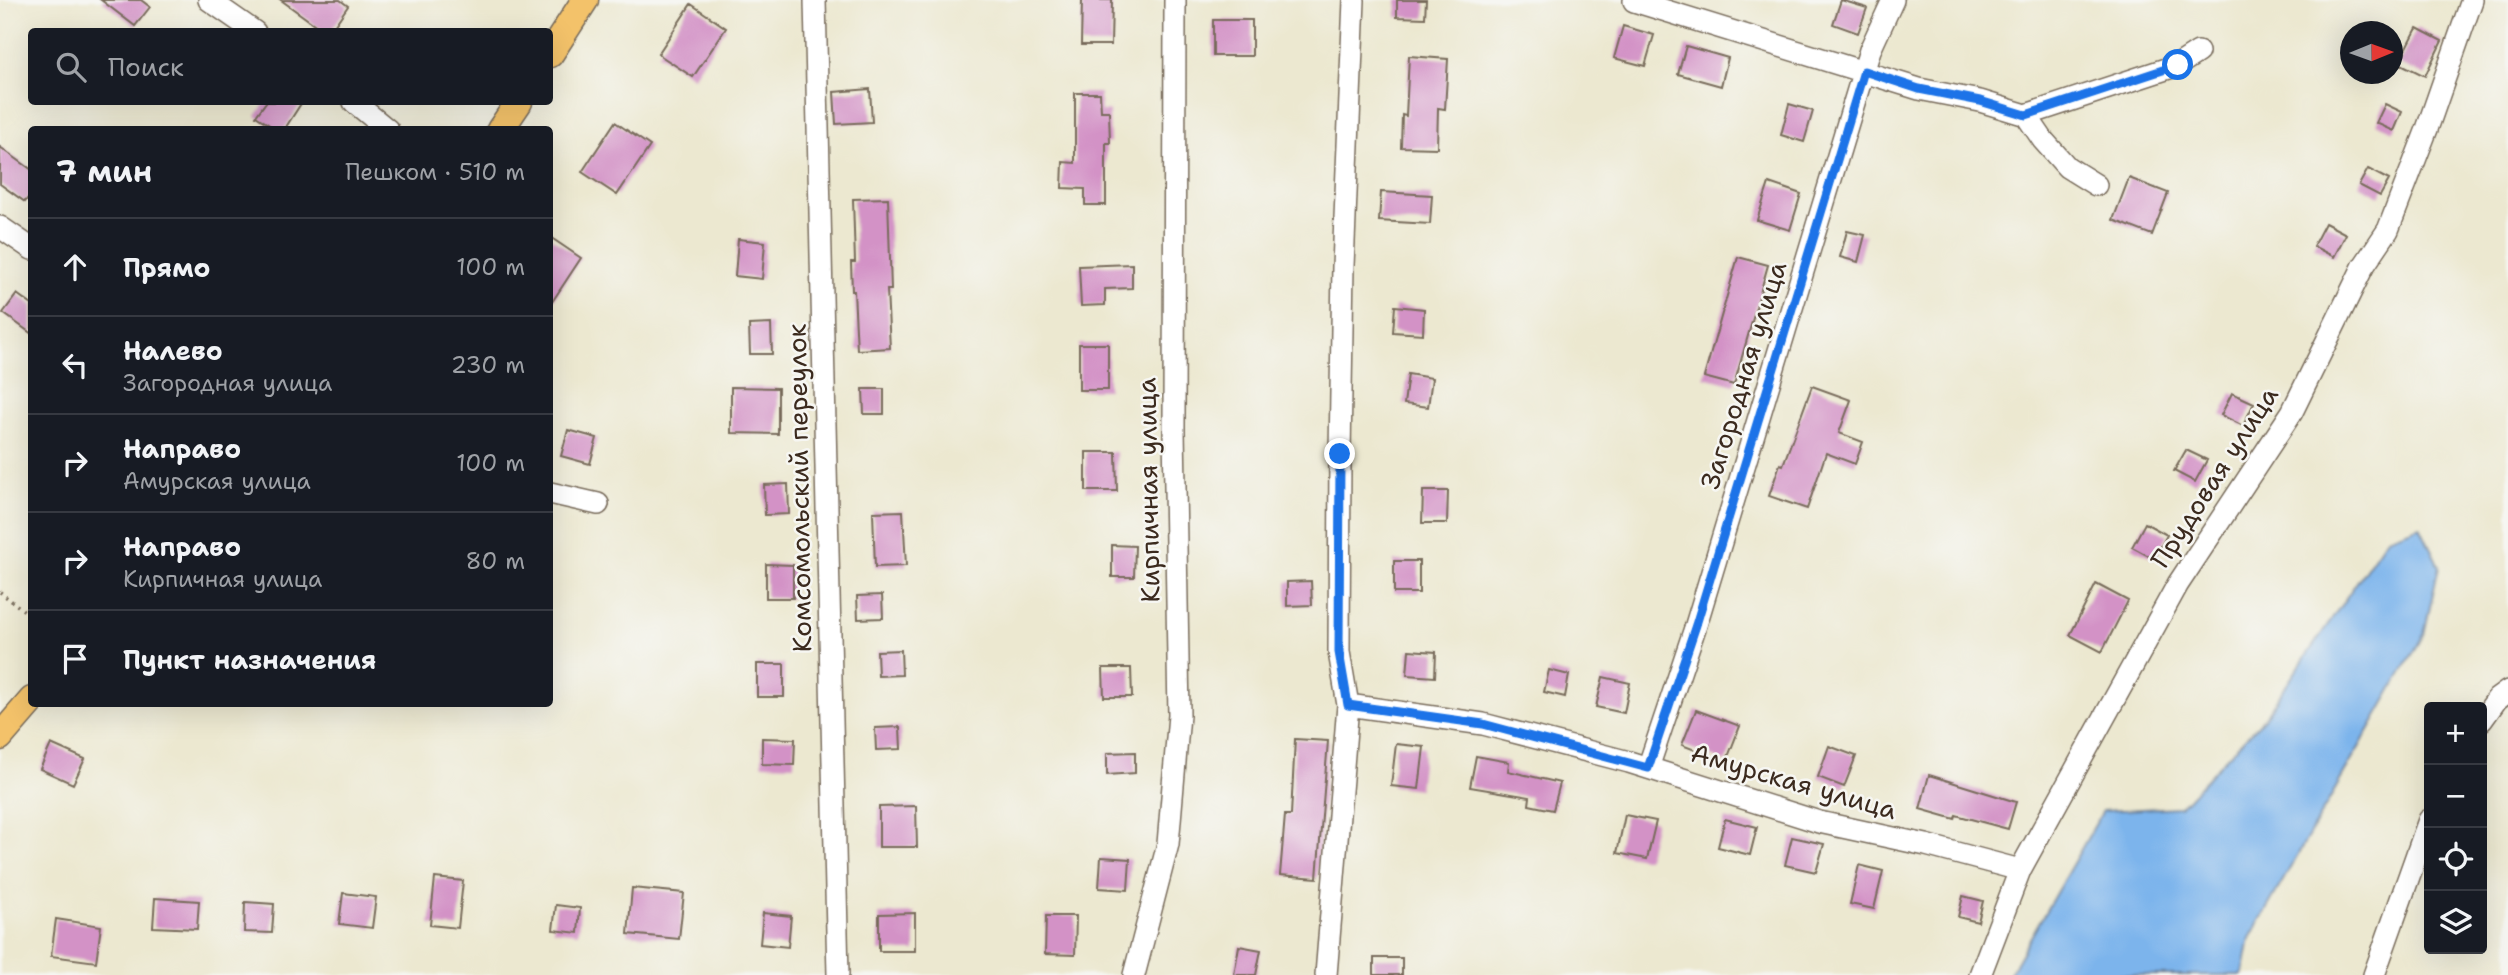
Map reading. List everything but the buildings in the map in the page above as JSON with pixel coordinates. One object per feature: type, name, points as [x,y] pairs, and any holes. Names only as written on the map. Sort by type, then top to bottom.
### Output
[{"type":"main road","points":[[553,49],[585,0]]},
{"type":"main road","points":[[503,126],[517,105]]},
{"type":"main road","points":[[4,727],[28,704]]},
{"type":"street","points":[[209,0],[249,28]]},
{"type":"street","name":"Комсомольский переулок","points":[[815,0],[838,975]]},
{"type":"street","name":"Кирпичная улица","points":[[1134,975],[1168,844],[1179,715],[1174,430],[1175,0]]},
{"type":"street","points":[[1326,975],[1348,705],[1339,652],[1340,454],[1343,253],[1354,0]]},
{"type":"street","name":"Загородная улица","points":[[1648,768],[1696,625],[1870,50],[1893,0]]},
{"type":"street","name":"Прудовая улица","points":[[1980,975],[2020,870],[2178,584],[2292,412],[2363,267],[2388,230],[2472,0]]},
{"type":"street","points":[[1634,1],[1919,89],[1980,101],[2026,115],[2178,65],[2198,52]]},
{"type":"street","points":[[358,105],[383,126]]},
{"type":"street","points":[[2026,115],[2043,141],[2067,167],[2096,185]]},
{"type":"street","points":[[0,227],[28,246]]},
{"type":"street","points":[[553,494],[598,504]]},
{"type":"street","points":[[2487,713],[2497,699],[2508,691]]},
{"type":"street","name":"Амурская улица","points":[[1348,705],[1483,724],[1648,768],[1819,822],[1926,845],[2020,870]]},
{"type":"street","points":[[2374,975],[2426,828]]},
{"type":"path","points":[[0,592],[28,614]]},
{"type":"water","points":[[2420,526],[2439,566],[2424,634],[2250,938],[2243,975],[2009,975],[2103,811],[2180,807],[2264,718],[2387,538]]},
{"type":"route","points":[[1340,454],[1339,652],[1348,705],[1483,724],[1648,768],[1696,625],[1864,71],[1919,89],[1980,101],[2026,115],[2178,65]]}]
